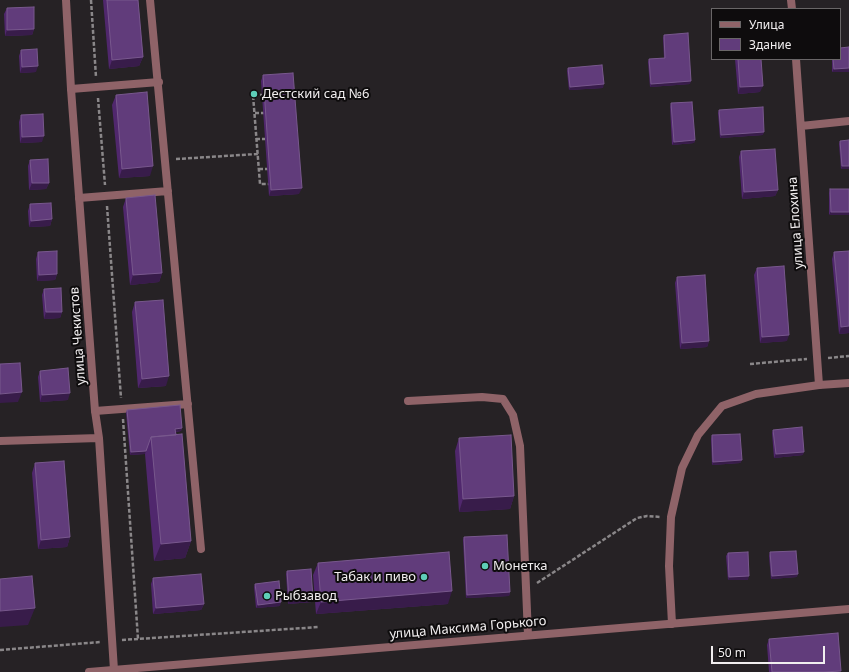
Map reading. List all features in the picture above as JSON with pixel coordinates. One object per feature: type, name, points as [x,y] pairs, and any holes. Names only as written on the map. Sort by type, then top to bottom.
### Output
[{"type":"street","name":"улица Чекистов","points":[[66,0],[71,89],[95,411],[99,438],[114,670]]},
{"type":"street","points":[[150,0],[159,82],[201,549]]},
{"type":"street","name":"улица Елохина","points":[[796,60],[820,385]]},
{"type":"street","points":[[71,89],[159,82]]},
{"type":"street","points":[[801,126],[849,121]]},
{"type":"street","points":[[79,198],[168,191]]},
{"type":"street","points":[[672,624],[669,566],[671,517],[682,468],[698,434],[722,406],[756,394],[820,385],[849,383]]},
{"type":"street","points":[[408,401],[482,397],[503,400],[514,415],[520,446],[528,635]]},
{"type":"street","points":[[95,411],[188,404]]},
{"type":"street","points":[[0,441],[99,438]]},
{"type":"street","name":"улица Максима Горького","points":[[89,672],[849,609]]},
{"type":"path","points":[[91,0],[138,639]]},
{"type":"path","points":[[266,100],[266,95],[253,95],[260,184],[272,184],[272,180]]},
{"type":"path","points":[[254,112],[267,113],[267,108]]},
{"type":"path","points":[[256,139],[265,139]]},
{"type":"path","points":[[166,159],[258,154]]},
{"type":"path","points":[[259,169],[271,169],[272,172],[267,172]]},
{"type":"path","points":[[750,364],[849,356]]},
{"type":"path","points":[[526,591],[637,518],[648,516],[671,517]]},
{"type":"path","points":[[0,650],[320,627]]},
{"type":"building","points":[[107,0],[138,0],[143,57],[112,60]]},
{"type":"building","points":[[34,7],[34,29],[7,30],[7,8]]},
{"type":"building","points":[[688,33],[691,81],[651,84],[649,59],[665,58],[664,35]]},
{"type":"building","points":[[849,47],[849,68],[834,69],[833,60],[841,60],[841,48]]},
{"type":"building","points":[[37,49],[38,66],[22,67],[21,50]]},
{"type":"building","points":[[738,60],[761,60],[763,86],[740,87]]},
{"type":"building","points":[[602,65],[604,84],[570,87],[568,68]]},
{"type":"building","points":[[293,73],[302,188],[271,190],[263,75]]},
{"type":"building","points":[[147,92],[153,166],[122,169],[116,95]]},
{"type":"building","points":[[692,102],[695,140],[674,142],[671,103]]},
{"type":"building","points":[[763,107],[764,132],[721,135],[719,110]]},
{"type":"building","points":[[43,114],[44,136],[22,137],[21,115]]},
{"type":"building","points":[[849,140],[849,166],[842,166],[840,141]]},
{"type":"building","points":[[775,149],[778,190],[744,192],[741,151]]},
{"type":"building","points":[[48,159],[49,183],[32,183],[30,160]]},
{"type":"building","points":[[830,189],[849,189],[849,212],[831,212]]},
{"type":"building","points":[[155,195],[162,273],[133,275],[126,198]]},
{"type":"building","points":[[51,203],[52,219],[31,221],[30,204]]},
{"type":"building","points":[[57,251],[57,274],[39,275],[38,252]]},
{"type":"building","points":[[849,251],[849,326],[841,327],[834,252]]},
{"type":"building","points":[[784,266],[789,335],[762,337],[757,268]]},
{"type":"building","points":[[705,275],[709,341],[682,343],[677,277]]},
{"type":"building","points":[[61,288],[62,312],[46,312],[44,289]]},
{"type":"building","points":[[163,300],[169,376],[142,379],[135,302]]},
{"type":"building","points":[[20,363],[22,392],[0,394],[0,364]]},
{"type":"building","points":[[68,368],[70,393],[42,395],[40,371]]},
{"type":"building","points":[[180,405],[182,428],[175,429],[176,435],[151,437],[146,451],[131,452],[127,410]]},
{"type":"building","points":[[802,427],[804,452],[776,454],[773,430]]},
{"type":"building","points":[[182,434],[191,541],[161,544],[151,437]]},
{"type":"building","points":[[740,434],[742,460],[713,462],[712,435]]},
{"type":"building","points":[[511,435],[514,496],[463,499],[459,438]]},
{"type":"building","points":[[64,461],[70,537],[41,540],[35,463]]},
{"type":"building","points":[[507,535],[510,592],[467,595],[464,537]]},
{"type":"building","points":[[796,551],[798,574],[772,576],[770,552]]},
{"type":"building","points":[[449,552],[452,591],[321,602],[318,563]]},
{"type":"building","points":[[748,552],[749,576],[729,577],[728,553]]},
{"type":"building","points":[[311,569],[313,599],[289,600],[287,571]]},
{"type":"building","points":[[201,574],[204,604],[156,608],[153,578]]},
{"type":"building","points":[[32,576],[35,608],[0,611],[0,579]]},
{"type":"building","name":"Рыбзавод","points":[[279,581],[281,602],[258,605],[255,584]]},
{"type":"building","points":[[838,633],[841,671],[772,672],[769,639]]},
{"type":"place","name":"Дестский сад №6","points":[[254,94]]},
{"type":"place","name":"Монетка","points":[[485,566]]},
{"type":"place","name":"Табак и пиво","points":[[424,577]]},
{"type":"place","name":"Рыбзавод","points":[[267,596]]}]
